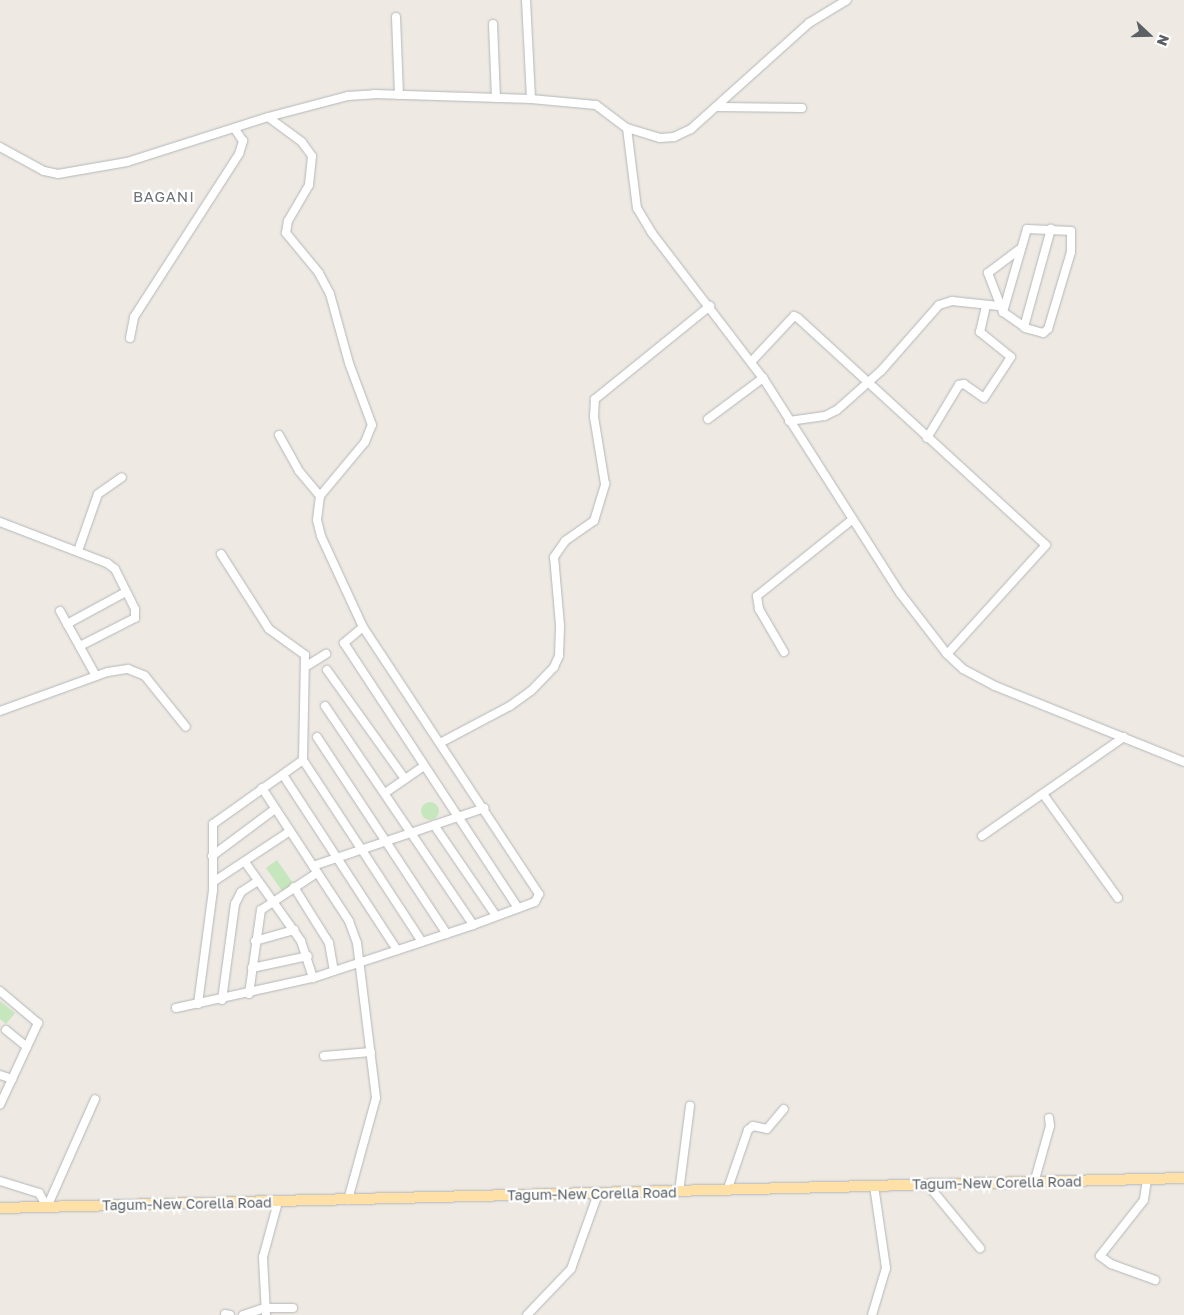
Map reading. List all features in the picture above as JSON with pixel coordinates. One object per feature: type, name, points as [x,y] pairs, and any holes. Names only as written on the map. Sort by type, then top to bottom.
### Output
[{"type":"main road","name":"Tagum-New Corella Road","points":[[0,1208],[1184,1178]]},
{"type":"street","points":[[526,0],[531,98]]},
{"type":"street","points":[[0,147],[44,171],[58,174],[127,162],[268,117],[348,96],[399,94],[531,98],[596,106],[627,128],[660,138],[674,137],[691,129],[719,106],[809,23],[844,1]]},
{"type":"street","points":[[396,17],[399,94]]},
{"type":"street","points":[[492,24],[496,98]]},
{"type":"street","points":[[719,106],[802,108]]},
{"type":"street","points":[[176,1008],[222,1000],[313,978],[474,925],[534,902],[539,894],[363,627],[321,536],[317,520],[320,496],[365,442],[372,425],[349,364],[330,294],[319,273],[286,233],[288,221],[309,185],[312,156],[302,142],[268,117]]},
{"type":"street","points":[[627,128],[633,181],[642,218],[763,378],[852,520],[923,626],[946,654],[963,669],[995,686],[1124,736],[1184,762]]},
{"type":"street","points":[[130,338],[134,317],[240,154],[243,140],[235,129]]},
{"type":"street","points":[[789,421],[832,414],[869,381],[939,305],[952,301],[1001,309],[1024,327],[1038,334],[1048,329],[1071,252],[1071,231],[1027,229],[1001,309]]},
{"type":"street","points":[[1024,327],[1051,229]]},
{"type":"street","points":[[1001,309],[988,271],[1019,250]]},
{"type":"street","points":[[440,744],[510,706],[531,691],[554,667],[559,656],[560,625],[554,557],[565,541],[594,520],[605,484],[594,417],[595,398],[710,306]]},
{"type":"street","points":[[927,438],[960,385],[964,384],[984,398],[1011,357],[980,332],[986,306]]},
{"type":"street","points":[[751,362],[795,316],[869,381],[927,438],[1046,547],[946,654]]},
{"type":"street","points":[[708,419],[763,378]]},
{"type":"street","points":[[279,436],[299,471],[320,496]]},
{"type":"street","points":[[78,551],[98,494],[122,477]]},
{"type":"street","points":[[784,652],[759,609],[757,596],[852,520]]},
{"type":"street","points":[[0,522],[111,564],[135,609],[135,618],[80,646]]},
{"type":"street","points":[[221,554],[269,629],[305,655],[303,760],[422,942]]},
{"type":"street","points":[[67,624],[126,592]]},
{"type":"street","points":[[60,611],[96,676]]},
{"type":"street","points":[[363,627],[344,643],[518,908]]},
{"type":"street","points":[[305,668],[326,654]]},
{"type":"street","points":[[0,711],[96,676],[128,669],[145,676],[186,728]]},
{"type":"street","points":[[327,670],[405,779]]},
{"type":"street","points":[[325,706],[474,925]]},
{"type":"street","points":[[982,836],[1124,736]]},
{"type":"street","points":[[317,737],[447,934]]},
{"type":"street","points":[[198,1004],[213,882],[213,824],[303,760]]},
{"type":"street","points":[[385,793],[424,766]]},
{"type":"street","points":[[282,775],[397,950]]},
{"type":"street","points":[[262,788],[354,931],[360,962],[371,1052],[375,1105],[348,1200]]},
{"type":"street","points":[[1044,794],[1118,898]]},
{"type":"street","points":[[249,994],[260,913],[274,900],[315,870],[337,858],[484,808]]},
{"type":"street","points":[[212,856],[275,809]]},
{"type":"street","points":[[434,825],[496,916]]},
{"type":"street","points":[[213,882],[290,831]]},
{"type":"street","points":[[245,862],[294,930],[308,956],[313,978]]},
{"type":"street","points":[[222,1000],[234,904],[241,892],[258,881]]},
{"type":"street","points":[[294,887],[329,943],[334,971]]},
{"type":"street","points":[[256,941],[294,930]]},
{"type":"street","points":[[252,968],[308,956]]},
{"type":"street","points":[[0,991],[38,1024],[0,1103]]},
{"type":"street","points":[[6,1030],[27,1047]]},
{"type":"street","points":[[324,1056],[371,1052]]},
{"type":"street","points":[[0,1075],[12,1079]]},
{"type":"street","points":[[47,1207],[95,1099]]},
{"type":"street","points":[[679,1192],[690,1106]]},
{"type":"street","points":[[727,1191],[748,1130],[753,1126],[767,1129],[784,1109]]},
{"type":"street","points":[[1034,1183],[1050,1126],[1049,1118]]},
{"type":"street","points":[[0,1180],[39,1193],[47,1207]]},
{"type":"street","points":[[1147,1180],[1144,1200],[1100,1256],[1110,1264],[1155,1280]]},
{"type":"street","points":[[928,1185],[980,1248]]},
{"type":"street","points":[[872,1315],[886,1268],[874,1186]]},
{"type":"street","points":[[527,1315],[571,1269],[598,1194]]},
{"type":"street","points":[[266,1311],[263,1257],[278,1202]]},
{"type":"street","points":[[243,1315],[293,1308]]},
{"type":"street","points":[[225,1314],[230,1315]]},
{"type":"green space","points":[[430,802],[436,805],[439,811],[436,817],[430,820],[424,817],[421,811],[424,805]]},
{"type":"green space","points":[[277,860],[293,883],[282,891],[266,868]]},
{"type":"green space","points":[[0,1001],[15,1013],[6,1024],[0,1019]]},
{"type":"district","name":"BAGANI","points":[[164,197]]}]
